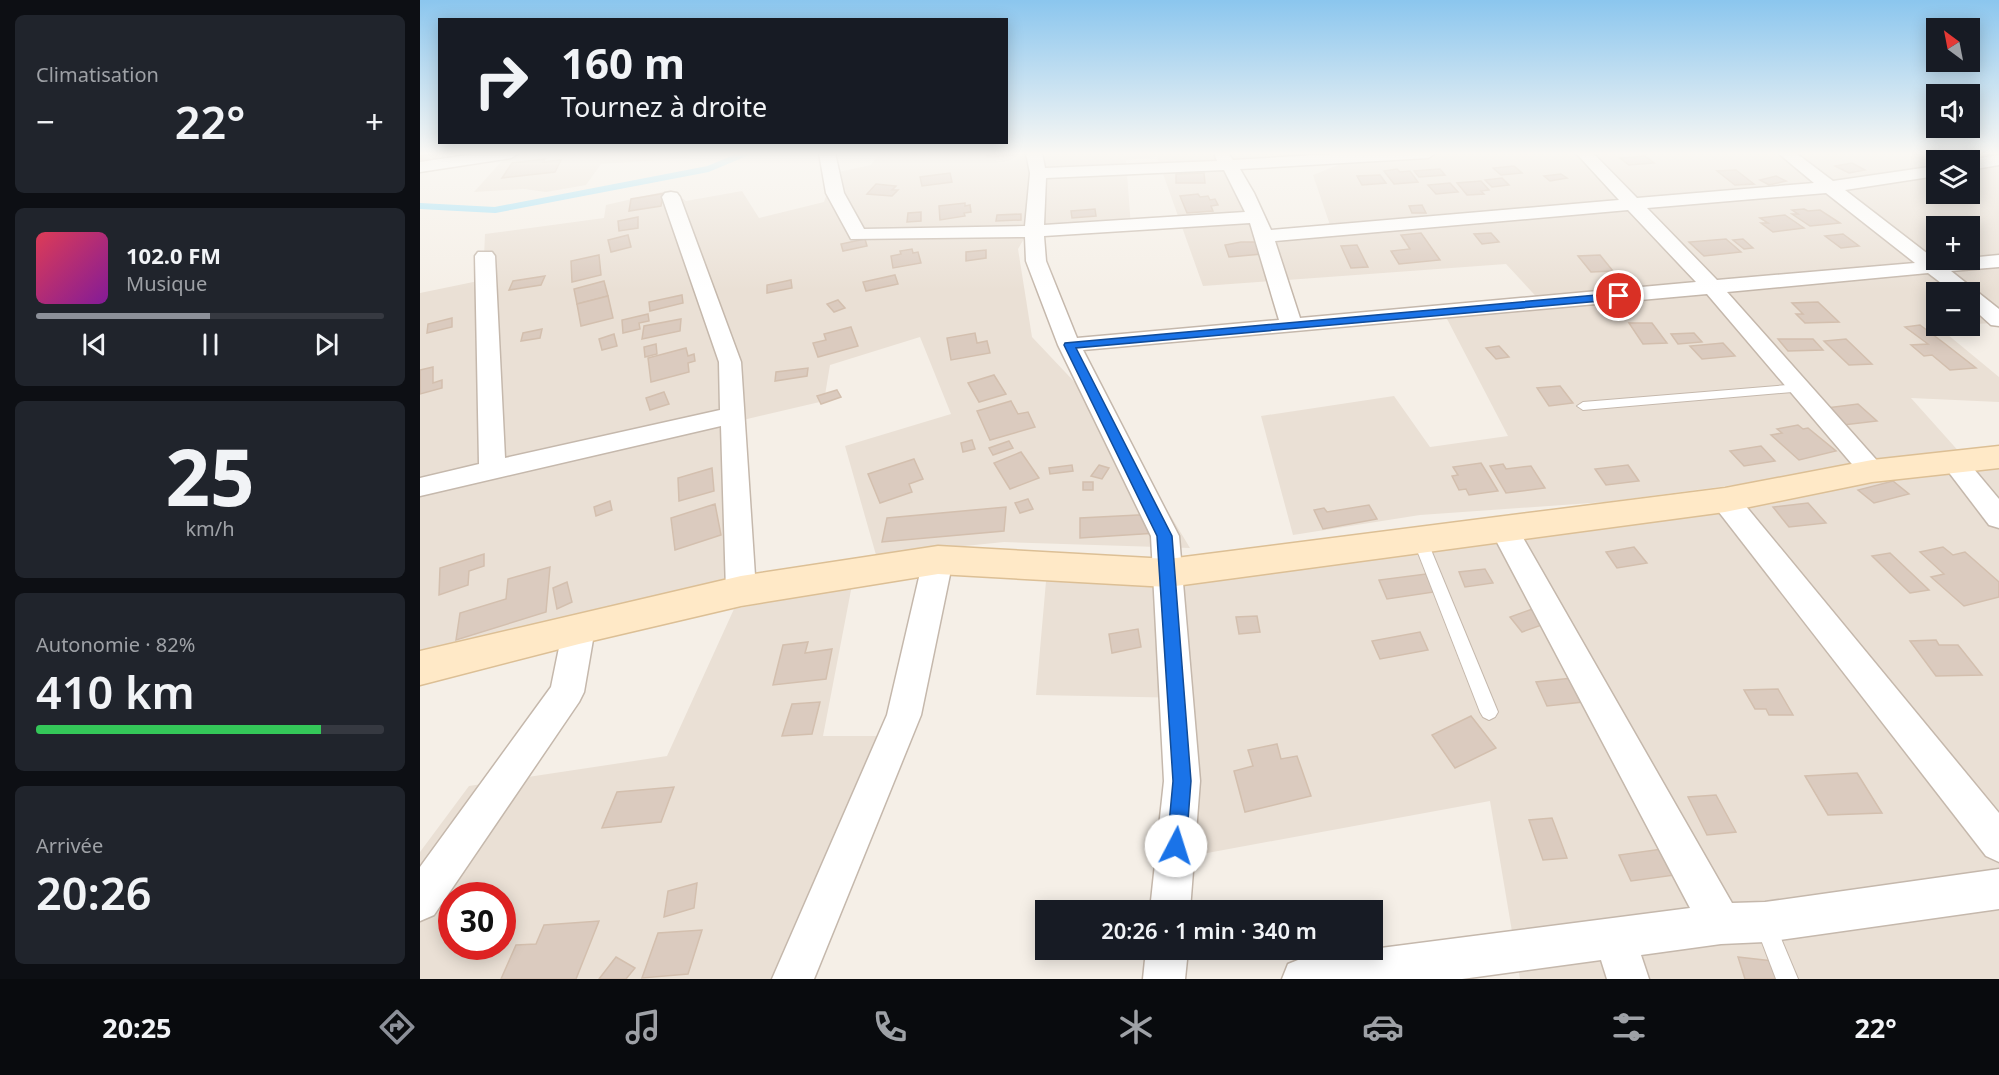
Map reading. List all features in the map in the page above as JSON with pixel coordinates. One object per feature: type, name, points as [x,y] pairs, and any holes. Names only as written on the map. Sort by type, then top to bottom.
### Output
[{"type":"street","points":[[672,199],[730,362],[741,591]]},
{"type":"street","points":[[838,199],[858,235],[1034,231],[1256,217]]},
{"type":"street","points":[[1035,199],[1036,261],[1069,345],[1165,536],[1182,781],[1171,900]]},
{"type":"street","points":[[1246,199],[1265,236],[1291,325]]},
{"type":"street","points":[[1627,199],[1713,288],[1872,471]]},
{"type":"street","points":[[1265,236],[1709,199]]},
{"type":"street","points":[[1844,199],[1926,261]]},
{"type":"street","points":[[485,256],[492,471]]},
{"type":"street","points":[[1980,262],[1999,261]]},
{"type":"street","points":[[1069,345],[1713,288],[1926,267]]},
{"type":"street","points":[[1937,270],[1952,282]]},
{"type":"street","points":[[1980,304],[1999,320]]},
{"type":"street","points":[[420,487],[733,415]]},
{"type":"street","points":[[420,668],[579,628],[741,591],[938,560],[1168,573],[1725,500],[1872,471],[1999,457]]},
{"type":"street","points":[[1954,462],[1999,518]]},
{"type":"street","points":[[1725,500],[1999,843]]},
{"type":"street","points":[[1504,530],[1721,924]]},
{"type":"street","points":[[794,979],[904,715],[938,560]]},
{"type":"street","points":[[420,901],[567,692],[579,628]]},
{"type":"street","points":[[1303,979],[1721,924],[1765,922],[1999,889]]},
{"type":"street","points":[[1614,938],[1628,979]]},
{"type":"street","points":[[1164,979],[1166,960]]},
{"type":"lane","points":[[1583,406],[1800,388]]},
{"type":"lane","points":[[1420,540],[1489,712]]},
{"type":"lane","points":[[1765,922],[1787,979]]},
{"type":"shaded area","points":[[633,199],[683,199],[686,201],[699,199],[747,199],[759,218],[824,202],[825,199],[1129,199],[1131,227],[1028,232],[1018,249],[1032,337],[1117,427],[1190,548],[1004,542],[876,555],[845,446],[951,414],[920,337],[830,365],[824,401],[743,420],[749,580],[420,670],[420,293],[483,280],[485,234],[604,218],[606,205]]},
{"type":"shaded area","points":[[1172,199],[1249,199],[1267,238],[1332,231],[1321,199],[1926,199],[1926,204],[1980,204],[1980,199],[1999,199],[1999,323],[1980,324],[1980,282],[1926,282],[1926,336],[1949,336],[1999,377],[1999,402],[1911,398],[1962,455],[1605,502],[1420,515],[1293,535],[1261,416],[1394,396],[1430,447],[1508,436],[1446,317],[1545,306],[1506,264],[1203,286]]},
{"type":"shaded area","points":[[1999,465],[1999,979],[1520,979],[1490,801],[1191,856],[1189,698],[1036,695],[1047,570],[1140,577],[1891,472]]},
{"type":"shaded area","points":[[852,585],[823,736],[893,736],[805,979],[420,979],[420,852],[469,786],[667,756],[734,609]]},
{"type":"building","points":[[631,199],[672,199],[662,201],[661,206],[629,211]]},
{"type":"building","points":[[1181,199],[1215,199],[1218,205],[1211,206],[1213,211],[1187,213]]},
{"type":"building","points":[[965,203],[965,206],[970,205],[971,212],[964,213],[965,216],[940,220],[939,206]]},
{"type":"building","points":[[1422,205],[1426,213],[1412,213],[1409,206]]},
{"type":"building","points":[[1095,209],[1096,216],[1072,218],[1071,211]]},
{"type":"building","points":[[1792,210],[1820,210],[1840,223],[1810,226],[1792,214],[1798,214]]},
{"type":"building","points":[[921,212],[921,221],[907,222],[908,213]]},
{"type":"building","points":[[1021,214],[1021,220],[996,221],[997,215]]},
{"type":"building","points":[[1785,215],[1804,228],[1773,232],[1761,223],[1768,223],[1760,218]]},
{"type":"building","points":[[638,217],[638,228],[619,231],[618,221]]},
{"type":"building","points":[[1421,233],[1440,260],[1399,264],[1391,251],[1410,249],[1401,235]]},
{"type":"building","points":[[1491,233],[1499,242],[1482,244],[1474,234]]},
{"type":"building","points":[[1843,234],[1859,246],[1841,248],[1825,236]]},
{"type":"building","points":[[628,235],[631,247],[611,252],[608,240]]},
{"type":"building","points":[[865,239],[867,246],[843,251],[841,244]]},
{"type":"building","points":[[1726,239],[1741,252],[1704,256],[1689,242]]},
{"type":"building","points":[[1743,239],[1753,248],[1744,249],[1733,240]]},
{"type":"building","points":[[1258,242],[1262,254],[1229,257],[1225,245]]},
{"type":"building","points":[[1357,245],[1368,267],[1351,268],[1341,246]]},
{"type":"building","points":[[912,249],[913,253],[918,252],[921,263],[893,268],[891,256],[901,254],[900,251]]},
{"type":"building","points":[[986,250],[986,258],[966,261],[966,252]]},
{"type":"building","points":[[599,255],[601,275],[572,282],[571,261]]},
{"type":"building","points":[[1600,255],[1613,271],[1591,272],[1578,256]]},
{"type":"building","points":[[895,275],[898,284],[866,291],[863,282]]},
{"type":"building","points":[[545,276],[541,285],[509,290],[513,281]]},
{"type":"building","points":[[791,280],[792,288],[767,293],[767,285]]},
{"type":"building","points":[[604,281],[608,296],[577,304],[574,289]]},
{"type":"building","points":[[682,295],[683,303],[650,311],[649,302]]},
{"type":"building","points":[[608,296],[613,318],[581,326],[577,304]]},
{"type":"building","points":[[838,300],[845,308],[834,312],[827,304]]},
{"type":"building","points":[[1818,302],[1839,322],[1805,323],[1796,314],[1803,314],[1792,303]]},
{"type":"building","points":[[648,314],[649,321],[639,323],[640,329],[623,333],[622,320]]},
{"type":"building","points":[[452,318],[452,327],[427,333],[428,324]]},
{"type":"building","points":[[681,319],[680,331],[642,339],[644,326]]},
{"type":"building","points":[[1629,323],[1652,323],[1667,343],[1643,344]]},
{"type":"building","points":[[1920,325],[1926,330],[1926,336],[1934,336],[1976,368],[1950,370],[1932,355],[1924,356],[1911,345],[1928,344],[1905,327]]},
{"type":"building","points":[[851,327],[858,346],[818,357],[813,343],[826,340],[824,334]]},
{"type":"building","points":[[542,329],[540,338],[521,341],[523,333]]},
{"type":"building","points":[[975,333],[977,343],[987,341],[990,353],[951,360],[947,338]]},
{"type":"building","points":[[1694,333],[1702,342],[1678,344],[1671,334]]},
{"type":"building","points":[[614,334],[617,346],[602,350],[599,339]]},
{"type":"building","points":[[1778,339],[1813,339],[1823,350],[1788,351]]},
{"type":"building","points":[[1846,339],[1872,364],[1849,365],[1824,341]]},
{"type":"building","points":[[1723,343],[1735,356],[1702,359],[1690,346]]},
{"type":"building","points":[[656,344],[657,354],[645,357],[644,347]]},
{"type":"building","points":[[1499,346],[1509,357],[1496,359],[1486,348]]},
{"type":"building","points":[[686,348],[688,356],[694,354],[695,361],[688,363],[689,372],[651,382],[648,358]]},
{"type":"building","points":[[433,367],[433,383],[442,380],[442,388],[420,394],[420,370]]},
{"type":"building","points":[[808,368],[807,376],[775,381],[776,372]]},
{"type":"building","points":[[994,375],[1006,394],[979,402],[968,383]]},
{"type":"building","points":[[1560,386],[1573,403],[1549,406],[1537,388]]},
{"type":"building","points":[[837,390],[841,397],[821,404],[817,396]]},
{"type":"building","points":[[664,392],[669,404],[650,410],[646,398]]},
{"type":"building","points":[[1011,401],[1018,414],[1028,412],[1035,427],[990,440],[977,411]]},
{"type":"building","points":[[1858,404],[1877,421],[1843,425],[1826,408]]},
{"type":"building","points":[[1798,425],[1803,429],[1808,428],[1836,451],[1799,460],[1771,435],[1782,433],[1777,429]]},
{"type":"building","points":[[972,440],[975,449],[963,452],[961,443]]},
{"type":"building","points":[[1009,441],[1013,448],[993,455],[989,448]]},
{"type":"building","points":[[1761,446],[1775,461],[1744,466],[1730,451]]},
{"type":"building","points":[[1021,452],[1039,478],[1010,489],[994,463]]},
{"type":"building","points":[[914,459],[923,479],[909,484],[912,492],[880,503],[868,474]]},
{"type":"building","points":[[1481,463],[1498,491],[1469,495],[1466,489],[1459,490],[1452,476],[1458,475],[1453,467]]},
{"type":"building","points":[[1503,464],[1506,469],[1531,466],[1545,488],[1506,493],[1490,466]]},
{"type":"building","points":[[1072,465],[1073,471],[1050,474],[1049,468]]},
{"type":"building","points":[[1099,465],[1109,468],[1102,479],[1091,476]]},
{"type":"building","points":[[1628,465],[1639,481],[1606,485],[1595,469]]},
{"type":"building","points":[[712,468],[714,491],[679,501],[678,478]]},
{"type":"building","points":[[1893,481],[1909,494],[1874,503],[1858,490]]},
{"type":"building","points":[[1083,482],[1093,482],[1093,490],[1083,490]]},
{"type":"building","points":[[1028,499],[1033,509],[1020,513],[1015,503]]},
{"type":"building","points":[[610,501],[612,510],[596,516],[594,507]]},
{"type":"building","points":[[1808,503],[1826,523],[1789,527],[1773,507]]},
{"type":"building","points":[[715,504],[721,535],[675,550],[671,518]]},
{"type":"building","points":[[1369,505],[1377,519],[1323,529],[1314,510],[1324,508],[1327,512]]},
{"type":"building","points":[[1006,507],[1004,531],[882,542],[887,518]]},
{"type":"building","points":[[1157,514],[1157,533],[1080,538],[1080,518]]},
{"type":"building","points":[[1634,547],[1647,563],[1617,568],[1606,552]]},
{"type":"building","points":[[1943,547],[1953,555],[1965,552],[1999,582],[1999,597],[1964,606],[1931,577],[1944,574],[1920,552]]},
{"type":"building","points":[[1890,553],[1929,590],[1910,593],[1872,556]]},
{"type":"building","points":[[484,554],[484,566],[469,571],[468,585],[439,595],[440,568]]},
{"type":"building","points":[[550,567],[546,612],[456,640],[460,613],[506,599],[508,579]]},
{"type":"building","points":[[1485,569],[1493,583],[1465,587],[1459,572]]},
{"type":"building","points":[[1426,574],[1434,592],[1387,599],[1379,580]]},
{"type":"building","points":[[567,582],[572,602],[557,609],[553,588]]},
{"type":"building","points":[[1541,606],[1553,621],[1522,632],[1510,617]]},
{"type":"building","points":[[1257,616],[1260,632],[1239,634],[1236,617]]},
{"type":"building","points":[[1138,629],[1141,647],[1112,653],[1109,634]]},
{"type":"building","points":[[1420,632],[1428,650],[1380,659],[1372,641]]},
{"type":"building","points":[[1936,640],[1939,645],[1958,645],[1982,675],[1936,676],[1910,641]]},
{"type":"building","points":[[808,642],[805,653],[832,649],[826,679],[773,685],[783,645]]},
{"type":"building","points":[[1572,678],[1583,702],[1547,706],[1536,682]]},
{"type":"building","points":[[1778,689],[1793,715],[1769,715],[1766,709],[1755,709],[1744,690]]},
{"type":"building","points":[[820,702],[812,734],[782,736],[792,704]]},
{"type":"building","points":[[1471,716],[1496,748],[1455,768],[1432,735]]},
{"type":"building","points":[[1277,744],[1281,759],[1297,756],[1311,796],[1245,812],[1234,771],[1253,766],[1248,750]]},
{"type":"building","points":[[1857,773],[1882,813],[1828,815],[1805,776]]},
{"type":"building","points":[[674,787],[661,822],[602,828],[617,792]]},
{"type":"building","points":[[1716,795],[1736,832],[1707,835],[1688,797]]},
{"type":"building","points":[[1552,818],[1567,858],[1543,860],[1529,820]]},
{"type":"building","points":[[1662,849],[1675,875],[1631,881],[1619,855]]},
{"type":"building","points":[[697,883],[694,908],[664,917],[668,891]]},
{"type":"building","points":[[599,921],[576,979],[501,979],[509,960],[516,960],[516,945],[536,944],[544,925]]},
{"type":"building","points":[[702,930],[688,974],[642,978],[658,933]]},
{"type":"building","points":[[616,957],[635,968],[626,979],[599,979]]},
{"type":"building","points":[[1738,957],[1773,961],[1779,979],[1745,979]]},
{"type":"waterway","points":[[420,206],[495,210],[554,199]]},
{"type":"route","points":[[1176,846],[1182,781],[1165,536],[1069,345],[1619,296]]}]
